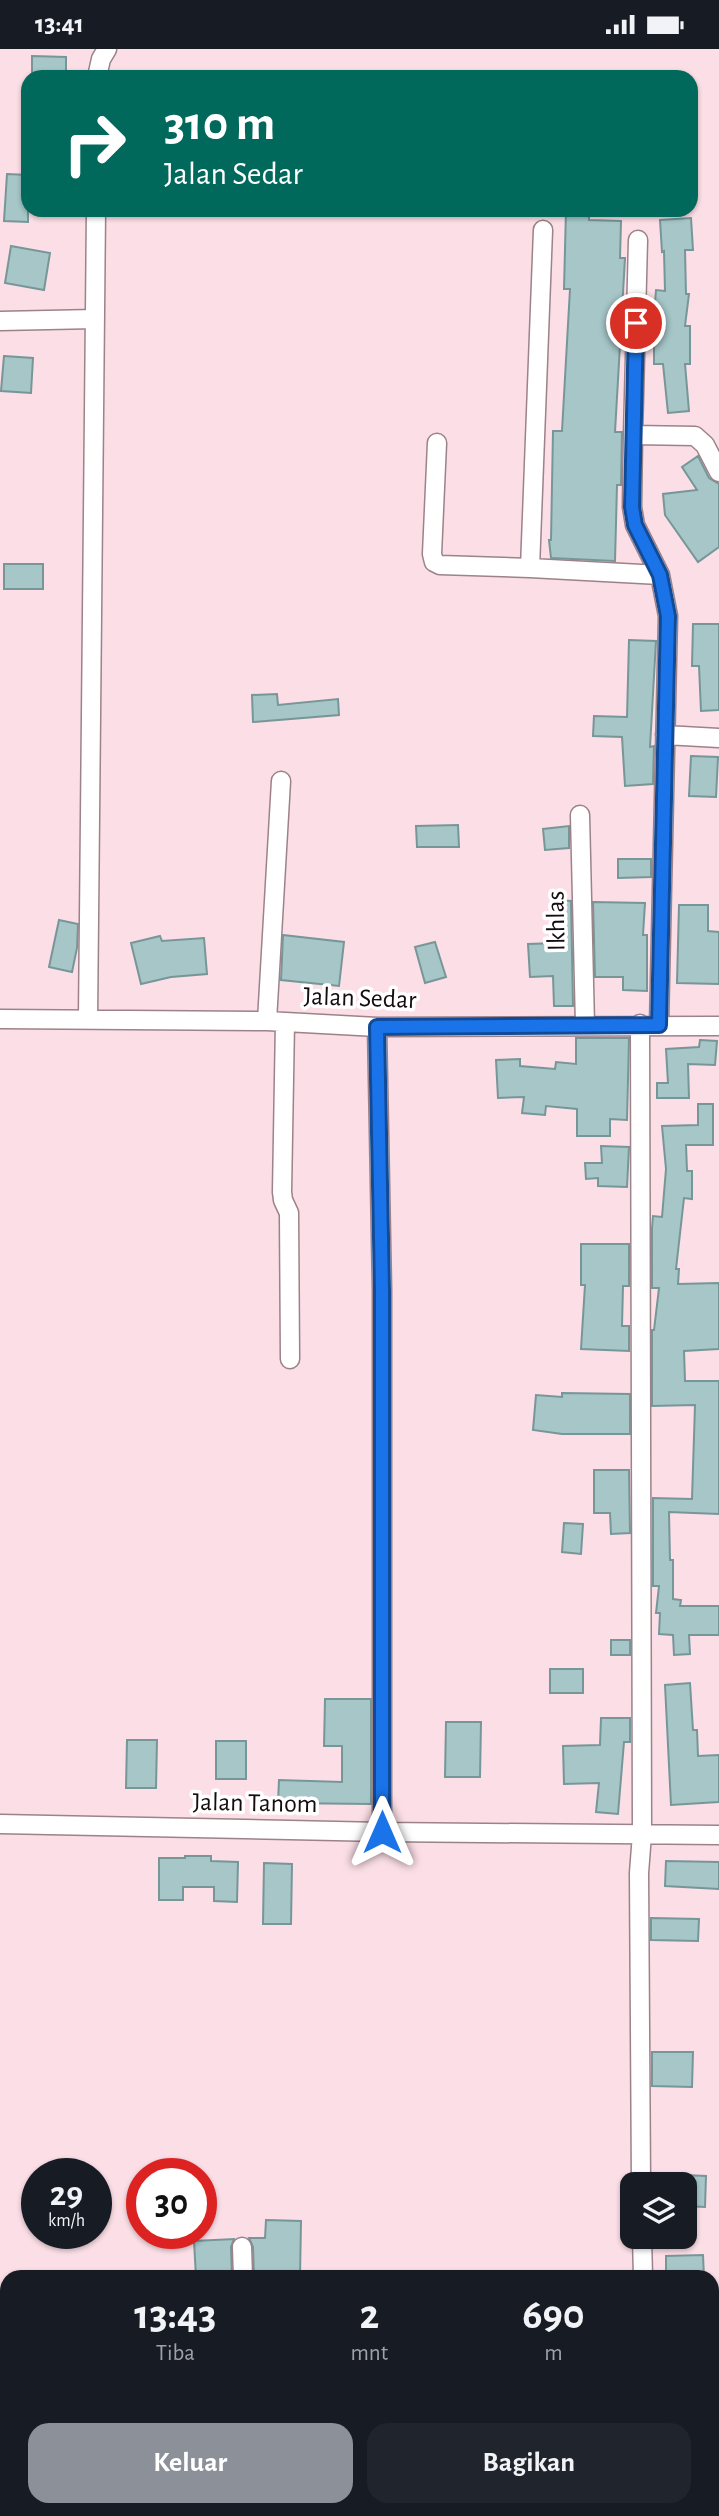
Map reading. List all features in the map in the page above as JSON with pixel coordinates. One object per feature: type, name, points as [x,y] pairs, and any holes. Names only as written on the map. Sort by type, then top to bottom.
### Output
[{"type":"street","points":[[98,70],[99,52]]},
{"type":"street","points":[[88,1019],[96,217]]},
{"type":"street","points":[[530,568],[542,230]]},
{"type":"street","points":[[639,240],[632,507],[635,525],[660,575],[668,616],[659,1025]]},
{"type":"street","points":[[0,321],[95,319]]},
{"type":"street","points":[[633,435],[695,436],[705,446],[719,472]]},
{"type":"street","points":[[437,443],[432,554],[434,562],[440,565],[660,575]]},
{"type":"street","points":[[665,735],[719,738]]},
{"type":"street","points":[[281,781],[276,1022],[282,1192],[289,1213],[290,1359]]},
{"type":"street","name":"Ikhlas","points":[[580,815],[585,1025]]},
{"type":"street","name":"Jalan Sedar","points":[[0,1019],[276,1022],[377,1027],[640,1024],[719,1026]]},
{"type":"street","points":[[640,1024],[641,2172]]},
{"type":"street","points":[[377,1027],[382,1290],[382,1832]]},
{"type":"street","name":"Jalan Tanom","points":[[0,1824],[382,1832],[719,1835]]},
{"type":"street","points":[[242,2247],[243,2270]]},
{"type":"street","points":[[642,2249],[643,2270]]},
{"type":"building","points":[[32,56],[66,57],[66,70],[32,70]]},
{"type":"building","points":[[7,174],[21,175],[21,217],[28,217],[28,222],[4,221]]},
{"type":"building","points":[[566,217],[621,221],[620,258],[625,258],[615,432],[622,432],[621,485],[617,485],[615,561],[551,558],[549,540],[553,431],[562,431],[570,289],[564,289]]},
{"type":"building","points":[[691,218],[693,250],[685,250],[686,294],[689,294],[685,326],[690,326],[690,364],[685,364],[689,411],[668,413],[663,364],[654,364],[656,290],[665,291],[660,220]]},
{"type":"building","points":[[11,246],[50,253],[44,290],[5,283]]},
{"type":"building","points":[[4,356],[33,358],[31,393],[1,391]]},
{"type":"building","points":[[698,456],[709,478],[719,484],[719,547],[698,562],[665,515],[663,494],[697,490],[682,467]]},
{"type":"building","points":[[4,564],[43,564],[43,589],[4,589]]},
{"type":"building","points":[[693,624],[719,624],[719,710],[701,711],[699,666],[692,666]]},
{"type":"building","points":[[629,640],[656,641],[650,747],[654,746],[653,784],[625,786],[622,737],[593,736],[594,716],[627,717]]},
{"type":"building","points":[[277,694],[278,705],[338,699],[339,715],[253,722],[252,695]]},
{"type":"building","points":[[691,756],[718,757],[716,797],[689,796]]},
{"type":"building","points":[[458,825],[459,847],[417,847],[416,826]]},
{"type":"building","points":[[569,826],[569,848],[545,850],[543,829]]},
{"type":"building","points":[[618,859],[651,859],[651,877],[618,878]]},
{"type":"building","points":[[557,900],[571,901],[573,1006],[554,1006],[553,976],[530,977],[528,944],[557,943]]},
{"type":"building","points":[[593,902],[645,903],[643,935],[647,935],[647,991],[623,990],[623,977],[595,977]]},
{"type":"building","points":[[679,905],[708,905],[708,931],[719,932],[719,984],[677,983]]},
{"type":"building","points":[[59,920],[78,924],[72,972],[49,967]]},
{"type":"building","points":[[283,935],[344,942],[339,986],[281,980]]},
{"type":"building","points":[[160,936],[162,941],[204,938],[207,974],[171,977],[141,984],[131,943]]},
{"type":"building","points":[[435,942],[446,977],[425,983],[415,947]]},
{"type":"building","points":[[576,1038],[629,1038],[627,1120],[610,1119],[610,1136],[577,1136],[577,1109],[546,1106],[545,1115],[522,1113],[524,1097],[498,1098],[496,1060],[520,1059],[520,1066],[555,1069],[556,1062],[576,1064]]},
{"type":"building","points":[[700,1040],[717,1041],[715,1065],[688,1064],[689,1098],[657,1098],[657,1083],[668,1083],[666,1049],[699,1047]]},
{"type":"building","points":[[698,1104],[713,1104],[713,1145],[686,1145],[687,1171],[692,1171],[692,1199],[684,1198],[676,1269],[679,1269],[678,1284],[719,1283],[719,1349],[684,1351],[685,1381],[719,1381],[719,1514],[669,1512],[670,1560],[673,1560],[673,1599],[681,1600],[680,1606],[719,1606],[719,1635],[689,1635],[690,1654],[674,1655],[673,1635],[659,1634],[660,1613],[656,1613],[659,1586],[653,1586],[653,1498],[692,1499],[695,1405],[652,1406],[652,1330],[659,1288],[652,1288],[652,1228],[653,1216],[662,1217],[666,1169],[662,1126],[698,1125]]},
{"type":"building","points":[[601,1146],[629,1147],[627,1187],[598,1186],[598,1178],[586,1179],[585,1163],[602,1163]]},
{"type":"building","points":[[581,1244],[629,1244],[629,1286],[623,1286],[622,1326],[629,1326],[629,1351],[581,1349],[585,1285],[581,1285]]},
{"type":"building","points":[[562,1393],[630,1394],[630,1434],[562,1434],[533,1430],[536,1395],[562,1397]]},
{"type":"building","points":[[594,1470],[629,1470],[630,1533],[611,1534],[610,1513],[594,1513]]},
{"type":"building","points":[[564,1523],[583,1524],[581,1554],[562,1552]]},
{"type":"building","points":[[611,1640],[630,1640],[630,1655],[611,1655]]},
{"type":"building","points":[[550,1669],[583,1669],[583,1693],[550,1693]]},
{"type":"building","points":[[690,1683],[693,1730],[697,1730],[698,1756],[719,1755],[719,1802],[671,1805],[665,1685]]},
{"type":"building","points":[[325,1699],[371,1699],[371,1804],[278,1803],[279,1780],[342,1782],[342,1746],[324,1746]]},
{"type":"building","points":[[601,1718],[630,1718],[630,1742],[624,1742],[618,1814],[596,1812],[599,1783],[564,1784],[563,1746],[600,1745]]},
{"type":"building","points":[[446,1722],[481,1722],[480,1777],[445,1777]]},
{"type":"building","points":[[127,1740],[157,1740],[156,1788],[126,1788]]},
{"type":"building","points":[[216,1741],[246,1741],[246,1779],[216,1779]]},
{"type":"building","points":[[211,1856],[211,1861],[238,1862],[237,1902],[214,1901],[214,1887],[183,1887],[183,1900],[159,1900],[159,1858]]},
{"type":"building","points":[[666,1861],[719,1862],[719,1889],[665,1886]]},
{"type":"building","points":[[264,1863],[292,1864],[291,1924],[263,1924]]},
{"type":"building","points":[[651,1918],[699,1919],[698,1941],[651,1940]]},
{"type":"building","points":[[652,2052],[693,2052],[692,2087],[652,2086]]},
{"type":"building","points":[[697,2176],[706,2176],[705,2207],[697,2207]]},
{"type":"building","points":[[266,2220],[301,2221],[300,2270],[254,2270],[253,2247],[249,2238],[265,2238]]},
{"type":"building","points":[[234,2239],[231,2247],[232,2270],[196,2270],[194,2249],[217,2249],[217,2240]]},
{"type":"building","points":[[703,2255],[704,2270],[666,2270],[666,2256]]},
{"type":"route","points":[[382,1832],[382,1290],[377,1027],[659,1025],[668,616],[660,575],[635,525],[632,507],[636,323]]}]
